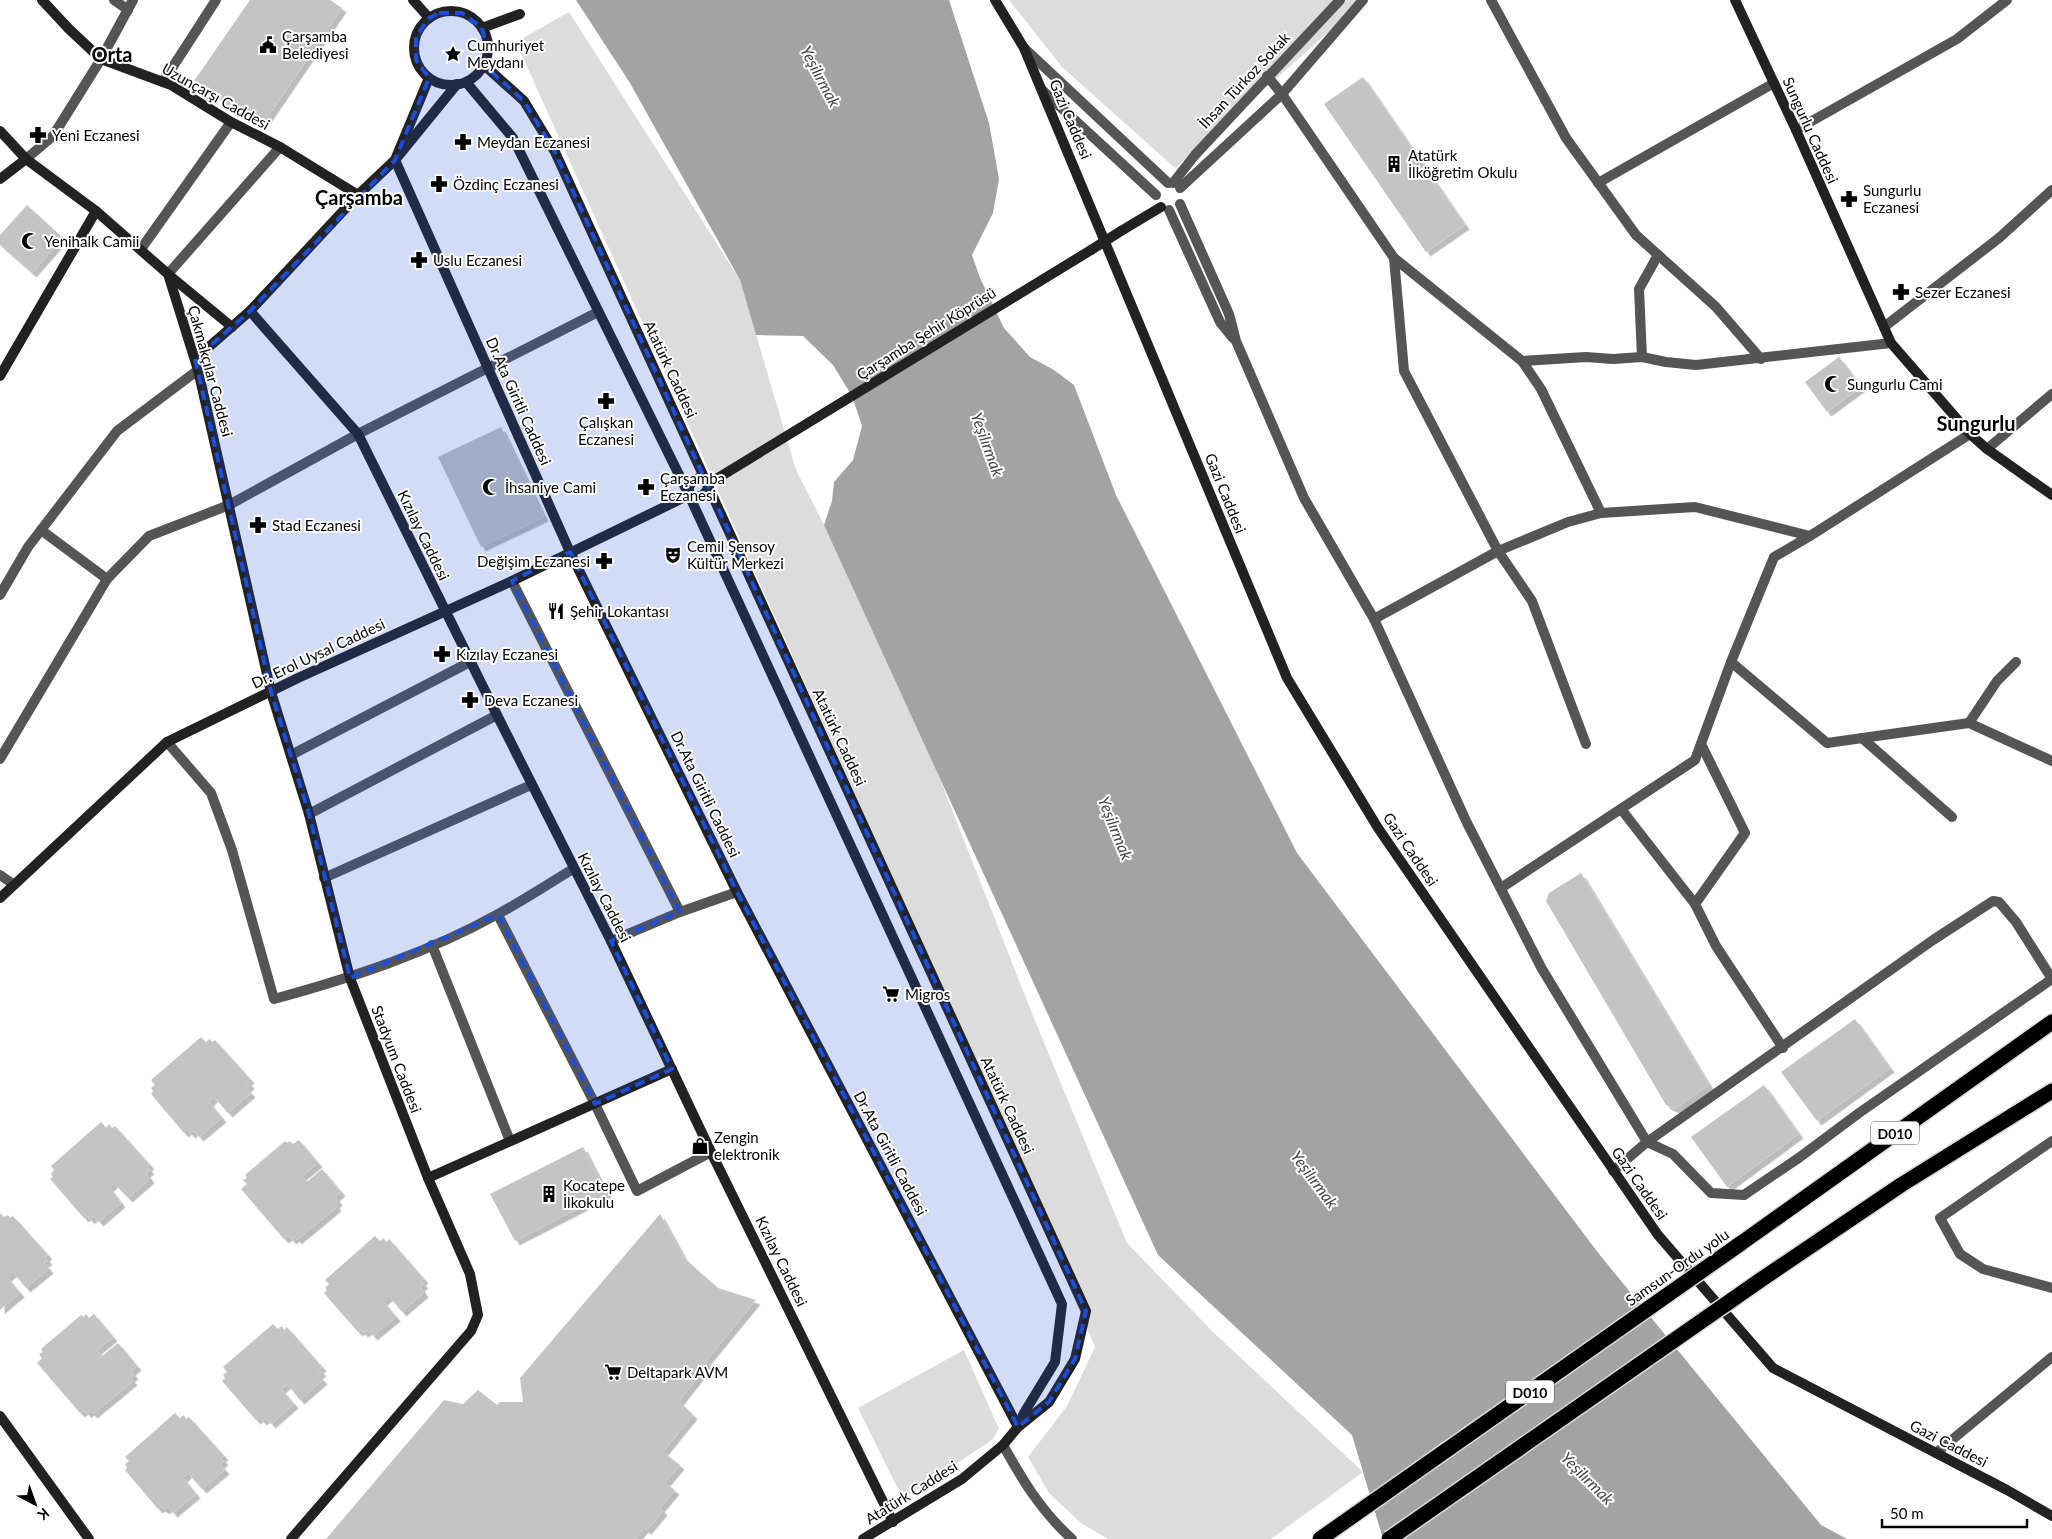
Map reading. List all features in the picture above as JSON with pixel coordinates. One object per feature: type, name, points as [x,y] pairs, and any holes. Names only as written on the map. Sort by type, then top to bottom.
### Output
[{"type":"highway","name":"Samsun-Ordu yolu","points":[[1320,1539],[2052,1022]]},
{"type":"highway","name":"D010","points":[[1389,1539],[1762,1279],[1901,1185],[2052,1091]]},
{"type":"street","name":"Uzunçarşı Caddesi","points":[[42,0],[101,59],[172,85],[231,122],[280,148],[358,195]]},
{"type":"street","points":[[114,0],[128,10]]},
{"type":"street","points":[[0,179],[53,136],[101,59],[133,0]]},
{"type":"street","points":[[163,82],[216,0]]},
{"type":"street","points":[[413,0],[429,18]]},
{"type":"street","name":"Gazi Caddesi","points":[[995,0],[1024,48],[1287,678],[1378,828],[1658,1236],[1773,1368],[2052,1516]]},
{"type":"street","name":"İhsan Türkoz Sokak","points":[[1174,184],[1195,154],[1340,0]]},
{"type":"street","points":[[1156,195],[1160,186],[1174,184],[1282,94],[1363,0]]},
{"type":"street","points":[[1491,0],[1566,138],[1636,236],[1716,307],[1761,359]]},
{"type":"street","name":"Sungurlu Caddesi","points":[[1735,0],[1796,130],[1891,343],[1970,434],[1987,449],[2052,495]]},
{"type":"street","points":[[1796,130],[1957,39],[2007,0]]},
{"type":"street","points":[[195,359],[250,311],[358,195],[395,160],[462,83],[477,75],[484,65],[487,46],[482,28],[473,18],[462,13],[451,11],[439,13],[429,18],[421,27],[416,37],[414,49],[416,60],[421,70],[429,78],[441,84],[462,83]]},
{"type":"street","points":[[482,28],[520,14]]},
{"type":"street","points":[[1024,48],[1174,184],[1183,196],[1177,208],[1165,208]]},
{"type":"street","name":"Atatürk Caddesi","points":[[484,65],[524,101],[555,152],[1086,1311],[1076,1360],[1049,1402],[1018,1427],[1003,1445],[962,1479],[863,1539]]},
{"type":"street","points":[[1267,76],[1282,94],[1394,258],[1522,361],[1541,389],[1601,512]]},
{"type":"street","points":[[395,160],[429,78]]},
{"type":"street","name":"Atatürk Caddesi","points":[[462,83],[513,138],[689,494],[1062,1304],[1056,1362],[1024,1413],[1018,1427]]},
{"type":"street","points":[[1598,183],[1774,83]]},
{"type":"street","points":[[1042,90],[1156,195],[1156,199],[1165,208],[1220,322],[1236,341]]},
{"type":"street","points":[[141,249],[231,122]]},
{"type":"street","name":"Çakmakçılar Caddesi","points":[[0,131],[26,159],[96,211],[168,274],[198,370],[271,692]]},
{"type":"street","points":[[232,327],[168,274],[280,148]]},
{"type":"street","name":"Dr.Ata Giritli Caddesi","points":[[395,160],[570,552],[737,892],[1018,1427]]},
{"type":"street","points":[[1884,327],[1999,238],[2052,190]]},
{"type":"street","points":[[1180,204],[1228,314],[1236,341],[1304,498],[1374,619],[1467,823],[1542,969],[1647,1142],[1673,1154],[1711,1192],[1744,1195],[1800,1157],[1858,1113],[2052,979],[2016,922],[2000,902],[1993,901],[1932,940],[1783,1048],[1647,1142],[1613,1170]]},
{"type":"street","name":"Çarşamba Şehir Köprüsü","points":[[708,484],[1121,231],[1165,208]]},
{"type":"street","points":[[0,376],[96,211]]},
{"type":"street","points":[[1642,357],[1639,289],[1658,255]]},
{"type":"street","points":[[1394,258],[1404,371],[1498,551],[1532,601],[1586,744]]},
{"type":"street","name":"Kızılay Caddesi","points":[[250,311],[358,434],[573,869],[611,941],[711,1152],[893,1522]]},
{"type":"street","points":[[0,759],[106,579],[149,536],[229,505],[358,434],[598,312]]},
{"type":"street","points":[[1522,361],[1586,356],[1613,360],[1642,357],[1696,365],[1891,343]]},
{"type":"street","points":[[0,595],[28,547],[117,431],[198,370]]},
{"type":"street","points":[[1987,449],[2052,394]]},
{"type":"street","points":[[1501,888],[1695,760],[1731,662],[1774,557],[1970,434]]},
{"type":"street","points":[[699,478],[708,484],[708,489],[702,496],[693,497],[689,494],[689,486],[694,480],[699,478]]},
{"type":"street","name":"Dr. Erol Uysal Caddesi","points":[[0,898],[167,742],[444,610],[512,581],[689,494]]},
{"type":"street","points":[[1374,619],[1498,551],[1568,522],[1601,512],[1695,507],[1810,536]]},
{"type":"street","points":[[41,530],[106,579]]},
{"type":"street","points":[[512,581],[680,912]]},
{"type":"street","points":[[291,755],[470,662]]},
{"type":"street","points":[[1731,662],[1827,742],[1968,723],[2052,761]]},
{"type":"street","points":[[1968,723],[1997,681],[2016,662]]},
{"type":"street","name":"Stadyum Caddesi","points":[[271,692],[308,814],[350,978],[428,1178],[470,1274],[478,1315],[471,1331],[291,1539]]},
{"type":"street","points":[[308,814],[497,715]]},
{"type":"street","points":[[1862,738],[1952,817]]},
{"type":"street","points":[[167,742],[211,793],[232,850],[274,999],[350,978],[432,945],[498,915],[573,869]]},
{"type":"street","points":[[1695,904],[1745,833],[1701,744]]},
{"type":"street","points":[[324,878],[531,784]]},
{"type":"street","points":[[1621,809],[1695,904],[1716,946],[1783,1048]]},
{"type":"street","points":[[0,875],[13,884]]},
{"type":"street","points":[[611,941],[680,912],[737,892]]},
{"type":"street","points":[[498,915],[595,1104],[637,1191],[711,1152]]},
{"type":"street","points":[[432,945],[510,1141]]},
{"type":"street","points":[[428,1178],[672,1069]]},
{"type":"street","points":[[2052,1141],[1940,1218],[1960,1254],[1983,1269],[2052,1288]]},
{"type":"street","points":[[1936,1453],[2052,1358]]},
{"type":"street","points":[[0,1416],[89,1539]]},
{"type":"street","points":[[1003,1445],[1027,1488],[1058,1526],[1072,1539]]},
{"type":"highlighted area","points":[[439,13],[462,13],[482,28],[488,52],[484,65],[524,101],[555,152],[1086,1311],[1075,1359],[1049,1402],[1018,1427],[737,892],[570,552],[512,581],[680,912],[611,941],[672,1069],[595,1104],[498,915],[350,978],[309,814],[271,692],[195,359],[250,311],[395,160],[429,78],[416,60],[416,37],[429,18]]},
{"type":"shaded area","points":[[1009,0],[1365,0],[1175,168],[1062,67]]},
{"type":"shaded area","points":[[569,12],[740,280],[796,470],[896,667],[1031,1011],[1127,1243],[1214,1333],[1363,1472],[1271,1539],[1108,1539],[1081,1523],[1049,1493],[1028,1457],[1067,1406],[1095,1347],[915,928],[516,42]]},
{"type":"shaded area","points":[[964,1350],[999,1429],[992,1440],[903,1499],[858,1408]]},
{"type":"water","name":"Yeşilırmak","points":[[576,0],[949,0],[989,123],[999,179],[993,213],[972,255],[980,278],[1004,328],[1030,357],[1054,370],[1074,385],[1116,495],[1297,853],[1599,1254],[1821,1525],[1847,1539],[1383,1539],[1352,1435],[1158,1255],[824,525],[832,501],[834,482],[853,460],[862,426],[852,396],[833,365],[803,336],[756,335],[740,280],[630,83]]},
{"type":"building","name":"Çarşamba Belediyesi","points":[[250,0],[330,0],[342,8],[261,127],[194,81]]},
{"type":"building","name":"Atatürk İlköğretim Okulu","points":[[1363,77],[1465,225],[1426,252],[1324,104]]},
{"type":"building","name":"Yenihalk Camii","points":[[27,205],[63,238],[32,273],[0,245],[0,235]]},
{"type":"building","name":"Sungurlu Cami","points":[[1839,357],[1861,387],[1827,412],[1805,382]]},
{"type":"building","name":"İhsaniye Cami","points":[[501,427],[544,517],[481,547],[438,457]]},
{"type":"building","points":[[1581,873],[1709,1085],[1675,1109],[1666,1105],[1546,901],[1549,893]]},
{"type":"building","points":[[1855,1019],[1890,1068],[1817,1121],[1781,1072]]},
{"type":"building","points":[[201,1037],[206,1042],[210,1039],[212,1042],[215,1040],[250,1079],[247,1081],[250,1085],[246,1088],[251,1093],[228,1113],[214,1097],[209,1102],[222,1118],[199,1137],[194,1131],[191,1134],[187,1130],[184,1133],[151,1094],[153,1091],[151,1088],[155,1085],[151,1080]]},
{"type":"building","points":[[1764,1085],[1799,1134],[1727,1187],[1691,1137]]},
{"type":"building","points":[[101,1122],[106,1128],[109,1124],[112,1128],[115,1126],[150,1165],[147,1167],[150,1170],[146,1173],[150,1179],[128,1198],[114,1183],[109,1187],[121,1203],[99,1222],[94,1216],[90,1220],[87,1216],[84,1218],[50,1179],[53,1177],[51,1174],[54,1170],[51,1166]]},
{"type":"building","points":[[299,1140],[318,1163],[302,1176],[307,1182],[322,1169],[341,1192],[335,1197],[338,1201],[335,1204],[337,1207],[297,1240],[295,1237],[292,1240],[288,1236],[284,1239],[241,1189],[247,1184],[243,1180],[247,1178],[245,1175],[285,1141],[287,1143],[290,1141],[293,1144]]},
{"type":"building","name":"Kocatepe İlkokulu","points":[[583,1147],[607,1194],[515,1241],[490,1194]]},
{"type":"building","points":[[0,1213],[4,1217],[8,1215],[10,1218],[13,1216],[48,1255],[45,1257],[48,1261],[44,1263],[49,1269],[26,1288],[13,1272],[7,1277],[20,1293],[0,1310]]},
{"type":"building","name":"Deltapark AVM","points":[[660,1214],[684,1258],[718,1288],[756,1300],[706,1361],[707,1366],[679,1401],[693,1415],[663,1452],[680,1465],[665,1483],[675,1490],[660,1508],[663,1511],[647,1530],[644,1528],[635,1539],[326,1539],[444,1400],[463,1404],[478,1390],[497,1405],[500,1402],[523,1402],[520,1378]]},
{"type":"building","points":[[375,1236],[380,1241],[384,1238],[386,1242],[389,1239],[424,1279],[421,1281],[424,1284],[420,1287],[424,1293],[402,1312],[389,1296],[383,1301],[396,1317],[373,1336],[368,1330],[364,1333],[361,1330],[358,1332],[324,1293],[327,1290],[325,1288],[329,1284],[325,1280]]},
{"type":"building","points":[[86,1314],[89,1318],[94,1314],[113,1337],[97,1350],[102,1356],[118,1343],[137,1366],[131,1371],[134,1375],[130,1378],[133,1381],[93,1414],[90,1411],[87,1414],[84,1410],[80,1413],[37,1363],[42,1358],[39,1354],[43,1352],[41,1349],[81,1315],[83,1317]]},
{"type":"building","points":[[273,1324],[278,1329],[282,1326],[284,1330],[287,1327],[322,1367],[319,1369],[322,1372],[318,1375],[323,1380],[300,1400],[287,1384],[281,1389],[294,1404],[271,1424],[266,1418],[262,1421],[259,1417],[256,1420],[222,1381],[225,1378],[223,1375],[227,1372],[223,1367]]},
{"type":"building","points":[[175,1413],[180,1418],[184,1415],[186,1419],[189,1417],[224,1456],[221,1458],[224,1461],[220,1464],[225,1470],[202,1489],[188,1473],[183,1478],[196,1494],[173,1513],[168,1507],[165,1510],[161,1507],[158,1509],[125,1470],[127,1468],[125,1464],[129,1461],[125,1457]]},
{"type":"place","name":"Çarşamba Belediyesi","points":[[268,45]]},
{"type":"place","name":"Cumhuriyet Meydanı","points":[[453,54]]},
{"type":"place","name":"Yeni Eczanesi","points":[[38,135]]},
{"type":"place","name":"Meydan Eczanesi","points":[[463,142]]},
{"type":"place","name":"Atatürk İlköğretim Okulu","points":[[1394,164]]},
{"type":"place","name":"Özdinç Eczanesi","points":[[439,184]]},
{"type":"place","name":"Sungurlu Eczanesi","points":[[1849,199]]},
{"type":"place","name":"Yenihalk Camii","points":[[30,241]]},
{"type":"place","name":"Uslu Eczanesi","points":[[419,260]]},
{"type":"place","name":"Sezer Eczanesi","points":[[1901,292]]},
{"type":"place","name":"Sungurlu Cami","points":[[1833,384]]},
{"type":"place","name":"Çalışkan Eczanesi","points":[[606,401]]},
{"type":"place","name":"İhsaniye Cami","points":[[491,487]]},
{"type":"place","name":"Çarşamba Eczanesi","points":[[646,487]]},
{"type":"place","name":"Stad Eczanesi","points":[[258,525]]},
{"type":"place","name":"Cemil Şensoy Kültür Merkezi","points":[[673,555]]},
{"type":"place","name":"Değişim Eczanesi","points":[[604,561]]},
{"type":"place","name":"Şehir Lokantası","points":[[556,611]]},
{"type":"place","name":"Kızılay Eczanesi","points":[[442,654]]},
{"type":"place","name":"Deva Eczanesi","points":[[470,700]]},
{"type":"place","name":"Migros","points":[[891,994]]},
{"type":"place","name":"Zengin elektronik","points":[[700,1146]]},
{"type":"place","name":"Kocatepe İlkokulu","points":[[549,1194]]},
{"type":"place","name":"Deltapark AVM","points":[[613,1372]]},
{"type":"district","name":"Orta","points":[[112,54]]},
{"type":"district","name":"Çarşamba","points":[[359,197]]},
{"type":"district","name":"Sungurlu","points":[[1976,423]]}]
